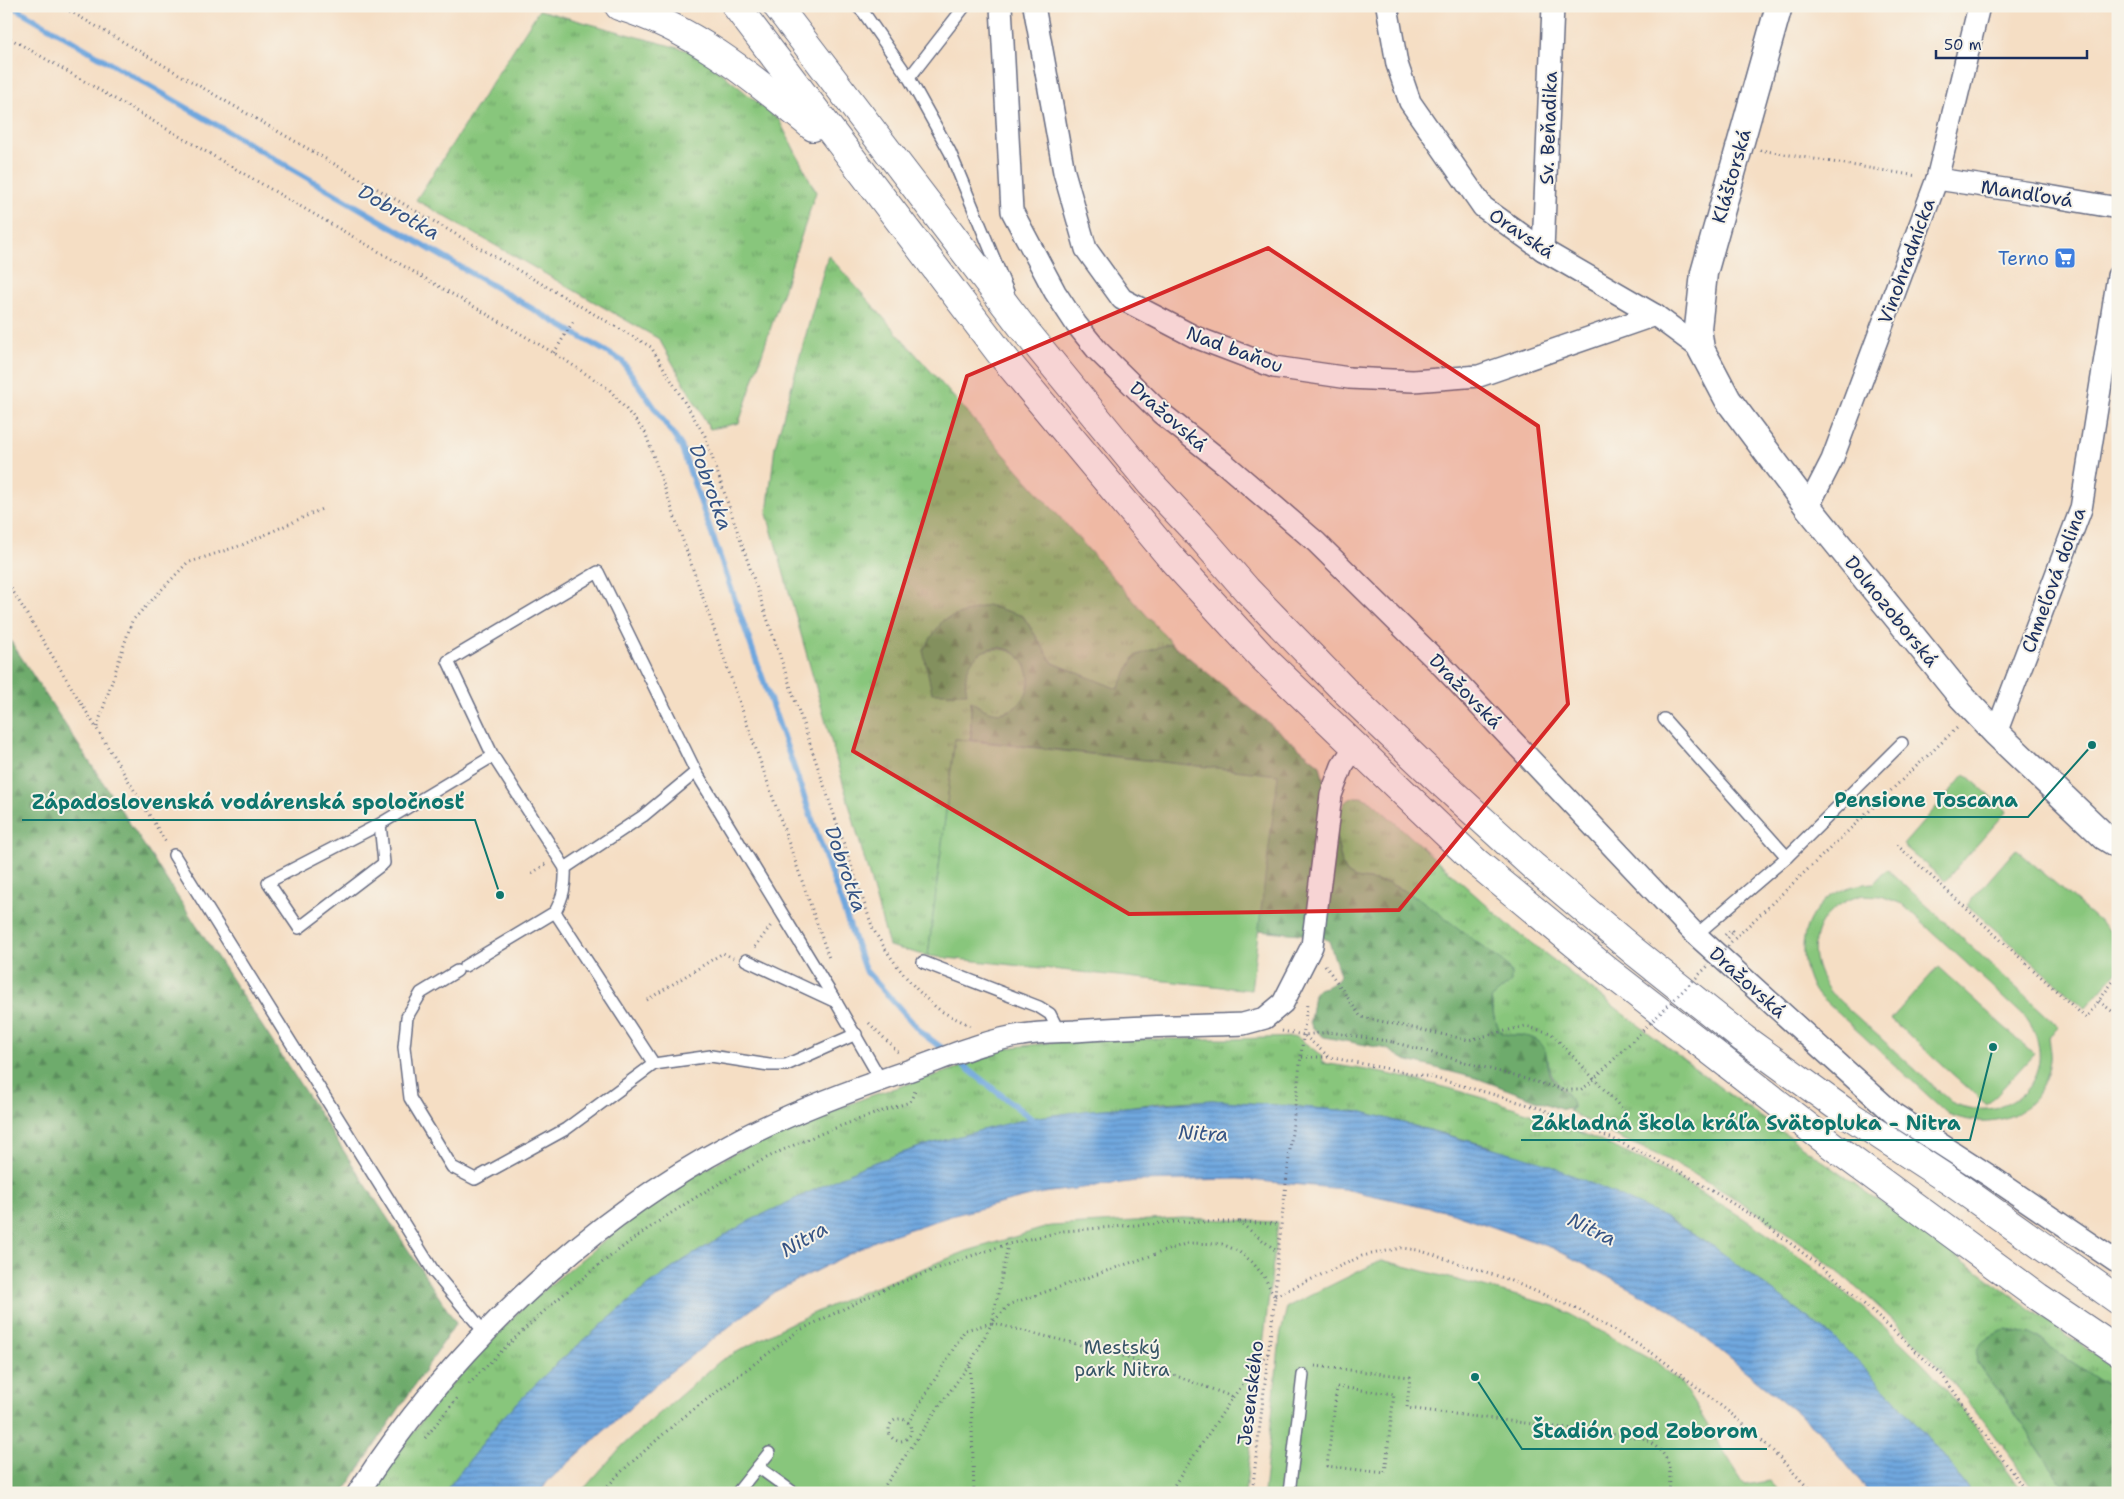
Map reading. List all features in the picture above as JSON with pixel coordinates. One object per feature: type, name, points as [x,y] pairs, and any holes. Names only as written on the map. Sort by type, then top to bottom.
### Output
[{"type":"main road","points":[[619,6],[677,30],[724,57],[757,80],[848,155]]},
{"type":"main road","points":[[736,6],[1000,353],[1172,559],[1262,657],[1476,862],[1608,971],[1834,1147],[2038,1297],[2118,1351]]},
{"type":"main road","points":[[777,6],[1023,328],[1151,484],[1248,590],[1343,689],[1433,776],[1534,868],[1744,1039],[1849,1115],[1953,1184],[2118,1300]]},
{"type":"street","name":"Dražovská","points":[[1001,6],[1012,211],[1055,292],[1076,324],[1097,350],[1161,413],[1225,464],[1309,536],[1376,600],[1444,668],[1696,935],[1894,1114],[1993,1178],[2118,1263]]},
{"type":"street","name":"Nad baňou","points":[[1034,6],[1064,172],[1086,249],[1122,299],[1195,337],[1274,366],[1349,378],[1413,381],[1479,376],[1655,315]]},
{"type":"street","name":"Oravská","points":[[1387,6],[1397,64],[1410,102],[1483,207],[1544,250],[1655,315],[1701,349]]},
{"type":"street","name":"Sv. Beňadika","points":[[1544,250],[1553,6]]},
{"type":"street","name":"Kláštorská","points":[[1701,349],[1698,328],[1704,273],[1779,6]]},
{"type":"street","name":"Vinohradnícka","points":[[1808,506],[1832,460],[1937,179],[1979,6]]},
{"type":"street","name":"Mandľová","points":[[1937,179],[2118,208]]},
{"type":"street","name":"Chmeľová dolina","points":[[1996,732],[2081,508],[2118,276]]},
{"type":"street","name":"Dolnozoborská","points":[[1701,349],[1728,400],[1808,506],[1960,695],[2105,837],[2118,845]]},
{"type":"street","points":[[358,1493],[413,1415],[485,1333],[555,1266],[613,1219],[696,1164],[759,1130],[881,1080],[995,1041],[1023,1034],[1243,1024],[1265,1018],[1283,1004],[1312,946],[1331,795],[1342,766],[1355,747]]},
{"type":"lane","points":[[909,78],[965,6]]},
{"type":"lane","points":[[865,9],[909,78],[950,152],[1023,328]]},
{"type":"lane","points":[[856,1034],[786,1065],[769,1065],[711,1056],[654,1064],[566,1129],[475,1179],[452,1167],[410,1098],[404,1048],[407,1017],[421,993],[555,912],[566,886],[565,868],[493,756],[448,661],[598,572],[696,772],[856,1034],[881,1080]]},
{"type":"lane","points":[[1664,719],[1787,857]]},
{"type":"lane","points":[[1696,935],[1787,857],[1902,743]]},
{"type":"lane","points":[[380,824],[384,863],[299,928],[268,882],[380,824],[493,756]]},
{"type":"lane","points":[[565,868],[643,816],[696,772]]},
{"type":"lane","points":[[174,855],[434,1272],[485,1333]]},
{"type":"lane","points":[[555,912],[654,1064]]},
{"type":"lane","points":[[746,960],[836,1002]]},
{"type":"lane","points":[[922,962],[1039,1006],[1050,1014],[1059,1032]]},
{"type":"lane","points":[[1289,1493],[1303,1375]]},
{"type":"lane","points":[[737,1493],[769,1453]]},
{"type":"lane","points":[[758,1467],[794,1493]]},
{"type":"path","points":[[61,6],[651,347],[705,436],[874,929],[884,948],[906,979],[938,1008],[995,1041]]},
{"type":"path","points":[[6,36],[554,353],[609,389],[645,432],[830,960]]},
{"type":"path","points":[[1740,147],[1937,179]]},
{"type":"path","points":[[554,353],[574,320]]},
{"type":"path","points":[[97,727],[132,621],[187,563],[242,545],[322,509]]},
{"type":"path","points":[[6,580],[174,855]]},
{"type":"path","points":[[1304,1035],[1330,1032],[1392,1042],[1565,1090],[1580,1090],[1588,1085],[1731,943],[1952,732]]},
{"type":"path","points":[[1897,845],[2086,1018],[2118,975]]},
{"type":"path","points":[[647,1000],[723,954],[730,958],[746,960],[781,912]]},
{"type":"path","points":[[1727,939],[1734,932],[1731,929]]},
{"type":"path","points":[[1312,946],[1360,1017],[1469,1040],[1525,1026],[1551,1033],[1626,1114]]},
{"type":"path","points":[[2099,1001],[2118,1016]]},
{"type":"path","points":[[465,1388],[516,1336],[567,1290],[646,1230],[700,1194],[783,1150],[863,1117],[910,1102],[922,1077],[916,1068],[867,1021]]},
{"type":"path","points":[[1304,1035],[1328,1056]]},
{"type":"path","name":"Jesenského","points":[[1252,1493],[1304,1035]]},
{"type":"path","points":[[1302,1057],[1328,1056],[1430,1077],[1542,1109],[1682,1173],[1761,1221],[1833,1276],[1942,1375],[2027,1493]]},
{"type":"path","points":[[601,1493],[621,1472],[677,1422],[798,1331],[889,1287],[1008,1244],[1064,1232],[1173,1222],[1276,1224]]},
{"type":"path","points":[[1239,1222],[1278,1252]]},
{"type":"path","points":[[880,1493],[970,1364],[992,1323],[1010,1304],[1188,1243],[1222,1244],[1238,1251],[1258,1269],[1274,1296],[1362,1256],[1401,1248],[1418,1250],[1504,1278],[1578,1309],[1657,1356],[1734,1416],[1770,1448],[1813,1493]]},
{"type":"path","points":[[992,1323],[1008,1244]]},
{"type":"path","points":[[908,1422],[894,1421],[889,1430],[890,1436],[900,1441],[907,1439],[910,1433],[908,1422],[965,1330],[992,1323],[1117,1354],[1233,1397]]},
{"type":"path","points":[[1169,1493],[1233,1397],[1268,1352]]},
{"type":"path","points":[[970,1364],[974,1493]]},
{"type":"path","points":[[1311,1366],[1410,1377],[1407,1408],[1643,1438],[1654,1444],[1667,1459],[1671,1472],[1669,1493]]},
{"type":"path","points":[[1337,1387],[1394,1394],[1385,1473],[1327,1466],[1337,1387]]},
{"type":"path","points":[[420,1444],[460,1394]]},
{"type":"highlighted area","points":[[1268,248],[1538,426],[1568,704],[1399,910],[1129,914],[853,751],[967,376]]},
{"type":"green space","points":[[539,10],[697,53],[779,120],[816,192],[739,423],[710,429],[659,339],[416,200]]},
{"type":"green space","points":[[828,255],[1171,643],[1135,656],[1118,690],[1053,663],[1023,616],[943,620],[966,693],[965,673],[972,659],[983,651],[997,649],[1011,651],[1022,659],[1029,671],[1027,691],[1020,704],[1014,709],[994,713],[985,710],[971,701],[971,740],[955,739],[928,956],[889,946],[767,514],[775,446]]},
{"type":"green space","points":[[987,605],[1023,616],[1053,663],[1118,689],[1135,656],[1171,643],[1320,765],[1342,864],[1347,873],[1355,878],[1388,883],[1417,897],[1507,965],[1511,974],[1511,982],[1491,999],[1494,1018],[1501,1033],[1529,1037],[1541,1044],[1546,1054],[1553,1080],[1571,1099],[1573,1108],[1563,1110],[1479,1079],[1405,1060],[1387,1049],[1324,1037],[1312,1028],[1310,1021],[1314,994],[1318,989],[1338,980],[1340,975],[1329,941],[1320,936],[1258,930],[1277,775],[971,740],[971,701],[992,712],[1006,712],[1012,709],[1024,698],[1027,691],[1029,680],[1027,669],[1019,657],[1009,650],[998,648],[986,650],[969,665],[966,678],[967,693],[932,693],[923,650],[943,620]]},
{"type":"green space","points":[[6,634],[456,1323],[343,1493],[6,1493]]},
{"type":"green space","points":[[955,739],[1278,775],[1251,990],[928,956]]},
{"type":"green space","points":[[1965,774],[2007,811],[1945,881],[1903,845]]},
{"type":"green space","points":[[1354,797],[1361,797],[1371,801],[1513,929],[1726,1092],[2118,1371],[2118,1382],[2102,1385],[2031,1334],[2005,1330],[1977,1363],[2016,1415],[2068,1493],[2036,1493],[1983,1420],[1926,1353],[1872,1300],[1813,1252],[1741,1202],[1709,1183],[1666,1159],[1592,1124],[1569,1110],[1573,1108],[1571,1101],[1552,1075],[1548,1059],[1521,1035],[1508,1036],[1501,1033],[1494,1018],[1491,998],[1505,987],[1417,897],[1388,883],[1355,878],[1347,873],[1342,864],[1335,831],[1340,811],[1345,802]]},
{"type":"green space","points":[[2016,849],[2118,938],[2118,970],[2085,1008],[1967,905]]},
{"type":"green space","points":[[1887,869],[2059,1027],[2048,1037],[2050,1060],[2045,1079],[2037,1094],[2027,1106],[1999,1120],[1966,1119],[1948,1114],[1814,991],[1806,971],[1803,952],[1805,934],[1811,918],[1821,905],[1835,894],[1853,886],[1874,883]],"holes":[[[1863,895],[1881,896],[1902,904],[2026,1018],[2036,1038],[2039,1057],[2035,1075],[2026,1090],[2011,1102],[1994,1108],[1973,1109],[1951,1102],[1831,993],[1821,978],[1814,948],[1817,934],[1823,921],[1833,910],[1846,901]]]},
{"type":"green space","points":[[1938,967],[2034,1054],[1987,1105],[1891,1019]]},
{"type":"green space","points":[[1297,1037],[1321,1055],[1322,1063],[1395,1075],[1465,1093],[1534,1114],[1600,1141],[1664,1172],[1727,1208],[1787,1248],[1845,1293],[1907,1348],[1963,1410],[2023,1493],[1971,1493],[1945,1458],[1892,1396],[1833,1337],[1714,1247],[1666,1218],[1489,1146],[1363,1112],[1212,1100],[1159,1103],[1031,1118],[923,1146],[864,1166],[684,1260],[645,1288],[555,1365],[504,1416],[444,1493],[369,1493],[440,1396],[522,1308],[616,1231],[685,1181],[732,1154],[870,1096],[958,1068],[1007,1048],[1054,1042],[1120,1039]]},
{"type":"green space","name":"Mestský park Nitra","points":[[1183,1218],[1278,1222],[1245,1493],[580,1493],[623,1445],[720,1361],[787,1325],[855,1295],[967,1251],[1051,1226]]},
{"type":"green space","points":[[1382,1260],[1555,1306],[1655,1361],[1681,1383],[1745,1485],[1770,1481],[1781,1493],[1264,1493],[1280,1337],[1287,1307]]},
{"type":"green space","points":[[2005,1330],[2031,1334],[2118,1393],[2118,1493],[2068,1493],[2016,1415],[1977,1363],[1977,1350],[1980,1345],[1993,1335]]},
{"type":"water","name":"Nitra","points":[[1212,1100],[1363,1112],[1540,1161],[1666,1218],[1714,1247],[1833,1337],[1892,1396],[1945,1458],[1971,1493],[1870,1493],[1817,1429],[1669,1309],[1553,1248],[1453,1213],[1344,1189],[1239,1179],[1136,1181],[1043,1193],[954,1215],[879,1239],[774,1292],[669,1373],[547,1482],[540,1493],[444,1493],[504,1416],[555,1365],[645,1288],[684,1260],[747,1222],[864,1166],[923,1146],[993,1127],[1031,1118],[1091,1110]]},
{"type":"waterway","name":"Dobrotka","points":[[12,6],[622,361],[681,446],[865,970],[922,1033],[947,1052]]},
{"type":"waterway","name":"Dobrotka","points":[[955,1059],[1037,1123]]},
{"type":"place","name":"Terno","points":[[2065,258]]},
{"type":"place","name":"Pensione Toscana","points":[[2092,745]]},
{"type":"place","name":"Západoslovenská vodárenská spoločnosť","points":[[500,895]]},
{"type":"place","name":"Základná škola kráľa Svätopluka - Nitra","points":[[1993,1047]]},
{"type":"place","name":"Štadión pod Zoborom","points":[[1475,1377]]}]
